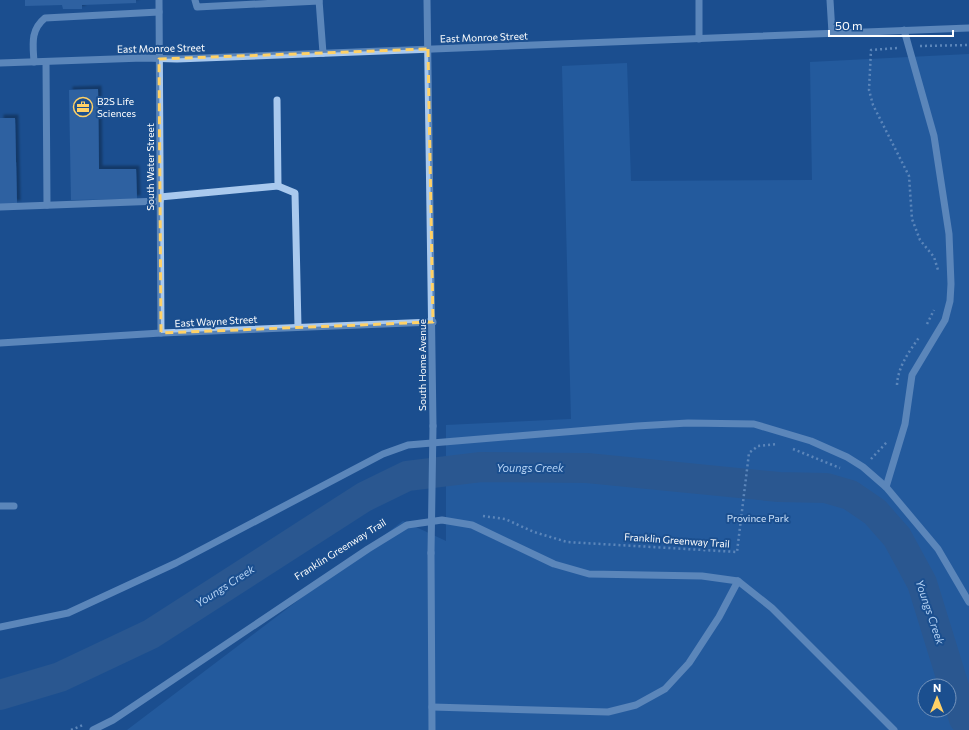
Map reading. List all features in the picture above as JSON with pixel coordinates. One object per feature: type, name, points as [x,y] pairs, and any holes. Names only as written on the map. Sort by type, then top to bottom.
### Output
[{"type":"street","name":"South Water Street","points":[[159,0],[161,333]]},
{"type":"street","points":[[195,0],[197,7],[319,1],[323,53]]},
{"type":"street","name":"South Home Avenue","points":[[427,0],[432,322],[432,730]]},
{"type":"street","points":[[698,0],[699,38]]},
{"type":"street","points":[[830,0],[832,33]]},
{"type":"street","points":[[34,62],[34,31],[37,24],[45,18],[159,12]]},
{"type":"street","name":"East Monroe Street","points":[[0,63],[143,58],[159,59],[969,28]]},
{"type":"street","points":[[886,487],[905,424],[912,375],[945,320],[950,301],[952,284],[949,234],[934,136],[904,30]]},
{"type":"street","points":[[46,62],[47,205]]},
{"type":"street","points":[[277,100],[278,186]]},
{"type":"street","points":[[0,207],[160,199],[278,186],[295,193],[298,327]]},
{"type":"street","name":"East Wayne Street","points":[[0,343],[161,333],[432,322]]},
{"type":"street","points":[[0,627],[68,613],[176,563],[383,454],[408,445],[644,425],[688,423],[754,424],[811,441],[847,457],[864,467],[886,487],[938,549],[969,602]]},
{"type":"street","points":[[0,506],[14,506]]},
{"type":"street","points":[[93,730],[113,720],[407,524],[442,520],[472,525],[554,564],[589,574],[702,576],[738,581],[772,608],[894,730]]},
{"type":"street","points":[[432,707],[608,712],[636,705],[665,689],[689,662],[720,617],[738,581]]},
{"type":"path","points":[[939,277],[934,256],[920,240],[912,219],[909,176],[873,105],[869,90],[870,50],[969,45]]},
{"type":"path","points":[[897,390],[898,376],[904,359],[924,330],[936,308]]},
{"type":"path","points":[[792,449],[854,474],[859,473],[891,438]]},
{"type":"path","name":"Franklin Greenway Trail","points":[[476,516],[504,519],[534,532],[567,542],[737,552],[749,453],[758,446],[778,443]]},
{"type":"path","points":[[71,730],[89,722]]},
{"type":"highlighted area","points":[[428,49],[433,322],[161,333],[159,59]]},
{"type":"green space","name":"Province Park","points":[[969,54],[969,730],[127,730],[403,521],[446,541],[446,425],[571,419],[562,66],[627,63],[631,181],[812,180],[810,62]]},
{"type":"building","points":[[25,0],[136,0],[136,3],[82,5],[82,9],[63,9],[62,5],[25,6]]},
{"type":"building","points":[[98,89],[99,169],[136,169],[137,199],[71,200],[69,90]]},
{"type":"building","points":[[0,118],[15,118],[17,204],[0,204]]},
{"type":"waterway","name":"Youngs Creek","points":[[0,695],[60,677],[151,634],[364,497],[407,476],[481,467],[587,468],[779,487],[826,488],[850,495],[875,512],[897,537],[922,583],[964,719],[969,723]]},
{"type":"place","name":"B2S Life Sciences","points":[[83,107]]}]
